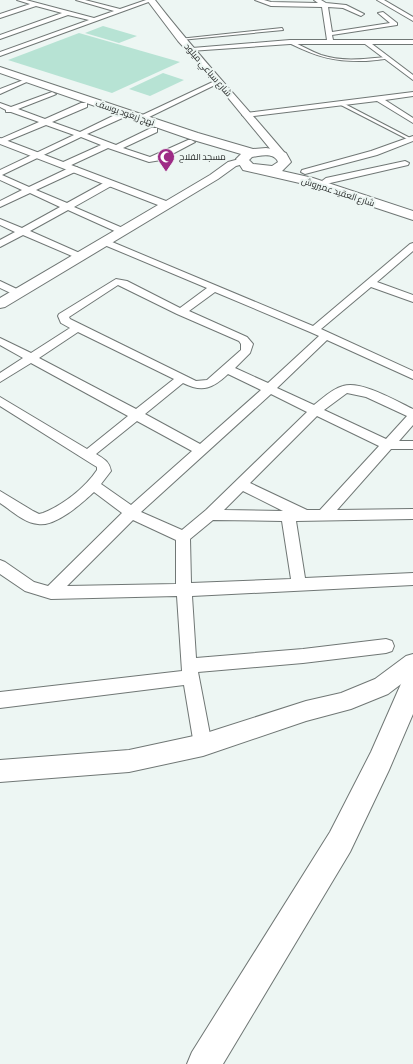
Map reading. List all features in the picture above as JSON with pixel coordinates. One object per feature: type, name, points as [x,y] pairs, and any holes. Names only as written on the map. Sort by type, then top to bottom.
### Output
[{"type":"main road","name":"نهج زيغود يوسف","points":[[0,70],[52,94],[84,105],[140,118],[234,149],[248,158]]},
{"type":"main road","name":"نهج زيغود يوسف","points":[[0,77],[24,81],[123,115],[154,130],[248,158]]},
{"type":"main road","points":[[248,158],[269,152],[282,157],[285,162],[280,167],[262,170]]},
{"type":"main road","name":"شارع العقيد عميروش","points":[[282,157],[305,172],[326,182],[413,210]]},
{"type":"main road","name":"شارع العقيد عميروش","points":[[248,158],[262,170],[308,181],[413,216]]},
{"type":"main road","points":[[204,1064],[340,842],[380,761],[413,685]]},
{"type":"main road","points":[[380,761],[413,723]]},
{"type":"street","points":[[20,0],[94,20]]},
{"type":"street","points":[[0,16],[48,0]]},
{"type":"street","points":[[79,0],[120,11]]},
{"type":"street","points":[[0,54],[151,0]]},
{"type":"street","name":"شارع سباعي ميلود","points":[[151,0],[181,39],[219,81],[282,157]]},
{"type":"street","points":[[258,0],[271,4],[344,6],[361,14]]},
{"type":"street","points":[[317,0],[325,5],[330,38]]},
{"type":"street","points":[[380,0],[413,18]]},
{"type":"street","points":[[0,37],[68,13]]},
{"type":"street","points":[[192,50],[330,38],[395,24],[381,13]]},
{"type":"street","points":[[330,38],[366,42],[413,42]]},
{"type":"street","points":[[366,42],[413,78]]},
{"type":"street","points":[[403,70],[413,71]]},
{"type":"street","points":[[0,92],[24,81]]},
{"type":"street","points":[[140,118],[219,81]]},
{"type":"street","points":[[0,114],[52,94]]},
{"type":"street","points":[[246,115],[413,94]]},
{"type":"street","points":[[378,98],[413,121]]},
{"type":"street","points":[[0,105],[151,160],[191,142]]},
{"type":"street","points":[[0,142],[84,105]]},
{"type":"street","points":[[0,173],[123,115]]},
{"type":"street","points":[[116,148],[154,130]]},
{"type":"street","points":[[0,304],[78,256],[248,158],[267,138]]},
{"type":"street","points":[[305,172],[374,152],[412,138]]},
{"type":"street","points":[[0,142],[167,205]]},
{"type":"street","points":[[64,165],[107,145]]},
{"type":"street","points":[[374,152],[409,165]]},
{"type":"street","points":[[326,182],[409,165]]},
{"type":"street","points":[[0,204],[74,169]]},
{"type":"street","points":[[0,177],[122,231]]},
{"type":"street","points":[[0,244],[67,206],[110,184]]},
{"type":"street","points":[[0,222],[78,256]]},
{"type":"street","points":[[104,242],[320,333],[413,375]]},
{"type":"street","points":[[51,593],[131,513],[269,389],[320,333],[370,283],[413,246]]},
{"type":"street","points":[[116,282],[123,283],[182,312],[245,341],[247,344],[246,351],[211,383],[194,384],[64,321],[63,316],[116,282]]},
{"type":"street","points":[[370,283],[413,299]]},
{"type":"street","points":[[0,284],[17,293]]},
{"type":"street","points":[[182,312],[214,288]]},
{"type":"street","points":[[0,378],[78,327]]},
{"type":"street","points":[[0,341],[201,450]]},
{"type":"street","points":[[226,368],[387,445],[413,445]]},
{"type":"street","points":[[87,455],[182,378]]},
{"type":"street","points":[[183,537],[209,515],[334,394],[344,389],[354,389],[413,415],[324,515]]},
{"type":"street","points":[[0,401],[103,465],[104,471],[94,485],[55,514],[42,519],[38,519],[0,496]]},
{"type":"street","points":[[241,484],[305,516]]},
{"type":"street","points":[[94,485],[131,513],[183,537]]},
{"type":"street","points":[[209,515],[305,516],[413,514]]},
{"type":"street","points":[[288,516],[299,584]]},
{"type":"street","points":[[183,537],[184,590],[190,671],[203,745]]},
{"type":"street","points":[[0,566],[30,587],[51,593],[184,590],[413,579]]},
{"type":"street","points":[[0,700],[190,671],[386,646]]},
{"type":"street","points":[[0,771],[129,761],[203,745],[306,711],[343,702],[370,690],[381,687],[413,663]]},
{"type":"lane","points":[[181,39],[282,29]]},
{"type":"lane","points":[[290,42],[321,56],[330,58],[358,60],[386,58]]},
{"type":"lane","points":[[340,103],[412,138]]},
{"type":"green space","points":[[103,26],[137,36],[119,43],[85,33]]},
{"type":"green space","points":[[79,33],[180,62],[112,93],[8,60]]},
{"type":"green space","points":[[163,73],[184,80],[150,96],[129,89]]},
{"type":"place","name":"مسجد الفلاح","points":[[166,172]]}]
